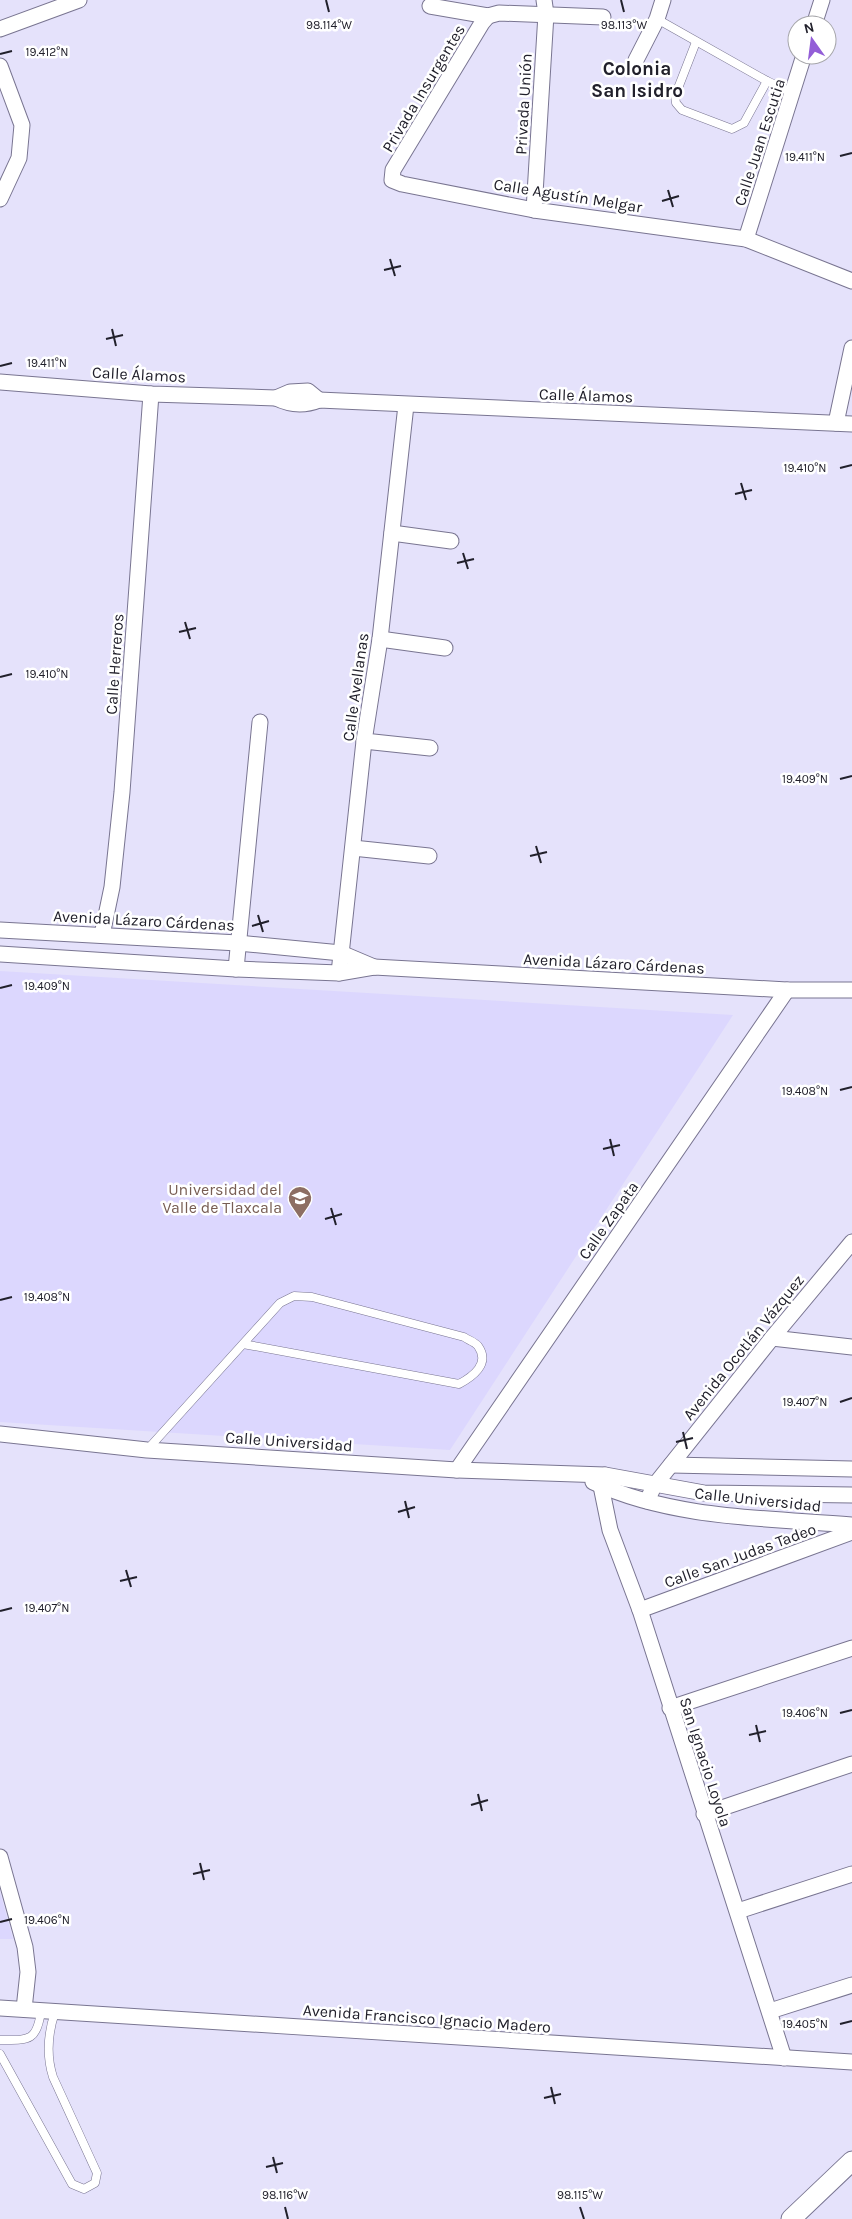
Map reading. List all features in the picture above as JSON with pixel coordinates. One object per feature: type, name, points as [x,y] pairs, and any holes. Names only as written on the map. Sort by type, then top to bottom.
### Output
[{"type":"street","points":[[0,29],[79,0]]},
{"type":"street","points":[[636,60],[657,19],[663,0]]},
{"type":"street","points":[[817,15],[822,0]]},
{"type":"street","points":[[430,6],[488,16],[499,12],[545,7],[603,17]]},
{"type":"street","name":"Privada Unión","points":[[534,210],[545,7]]},
{"type":"street","name":"Privada Insurgentes","points":[[392,180],[394,170],[488,16]]},
{"type":"street","name":"Calle Juan Escutia","points":[[746,239],[801,65]]},
{"type":"street","points":[[0,66],[22,125],[18,158],[0,199]]},
{"type":"street","name":"Calle Agustín Melgar","points":[[392,180],[402,184],[534,210],[746,239],[852,281]]},
{"type":"street","points":[[836,423],[852,348]]},
{"type":"street","name":"Calle Álamos","points":[[0,382],[151,394],[276,398],[287,404],[309,404],[318,400],[852,424]]},
{"type":"street","name":"Calle Herreros","points":[[102,935],[112,887],[122,792],[151,394]]},
{"type":"street","name":"Calle Avellanas","points":[[339,973],[364,741],[380,639],[406,405]]},
{"type":"street","points":[[392,533],[451,541]]},
{"type":"street","points":[[380,639],[445,648]]},
{"type":"street","points":[[236,969],[260,722]]},
{"type":"street","points":[[364,741],[430,748]]},
{"type":"street","points":[[353,848],[429,856]]},
{"type":"street","name":"Avenida Lázaro Cárdenas","points":[[0,930],[238,943],[341,953],[374,967]]},
{"type":"street","name":"Avenida Lázaro Cárdenas","points":[[0,954],[236,969],[339,973],[374,967],[788,990],[852,990]]},
{"type":"street","name":"Calle Zapata","points":[[457,1470],[788,990]]},
{"type":"street","name":"Avenida Ocotlán Vázquez","points":[[647,1501],[654,1486],[772,1338],[852,1242]]},
{"type":"street","points":[[772,1338],[852,1347]]},
{"type":"street","name":"Calle Universidad","points":[[0,1434],[146,1450],[457,1470],[576,1474],[603,1481],[704,1493],[852,1495]]},
{"type":"street","points":[[671,1466],[852,1469]]},
{"type":"street","name":"Calle Universidad","points":[[603,1481],[647,1501],[702,1513],[852,1525]]},
{"type":"street","name":"San Ignacio Loyola","points":[[603,1481],[610,1530],[640,1610],[784,2058]]},
{"type":"street","name":"Calle San Judas Tadeo","points":[[640,1610],[852,1532]]},
{"type":"street","points":[[670,1708],[852,1648]]},
{"type":"street","points":[[704,1814],[852,1764]]},
{"type":"street","points":[[0,1857],[25,1947],[28,1972],[24,2010]]},
{"type":"street","points":[[738,1911],[852,1874]]},
{"type":"street","points":[[770,2011],[852,1985]]},
{"type":"street","name":"Avenida Francisco Ignacio Madero","points":[[0,2008],[852,2062]]},
{"type":"street","points":[[791,2219],[852,2161]]},
{"type":"lane","points":[[657,19],[767,81],[793,92]]},
{"type":"lane","points":[[696,42],[674,96],[676,104],[682,110],[732,128],[738,127],[744,123],[767,81]]},
{"type":"lane","points":[[146,1450],[280,1303],[294,1296],[312,1297],[464,1337],[477,1346],[481,1364],[475,1375],[459,1384],[243,1344]]},
{"type":"lane","points":[[0,2040],[25,2040],[32,2037],[48,2011]]},
{"type":"lane","points":[[0,2054],[72,2184],[84,2189],[96,2183],[97,2173],[49,2064],[48,2011]]},
{"type":"shaded area","name":"Universidad del Valle de Tlaxcala","points":[[0,971],[733,1015],[450,1450],[0,1422]]},
{"type":"shaded area","points":[[0,1892],[13,1939],[0,1939]]},
{"type":"place","name":"Universidad del Valle de Tlaxcala","points":[[300,1219]]},
{"type":"district","name":"Colonia San Isidro","points":[[637,79]]}]
